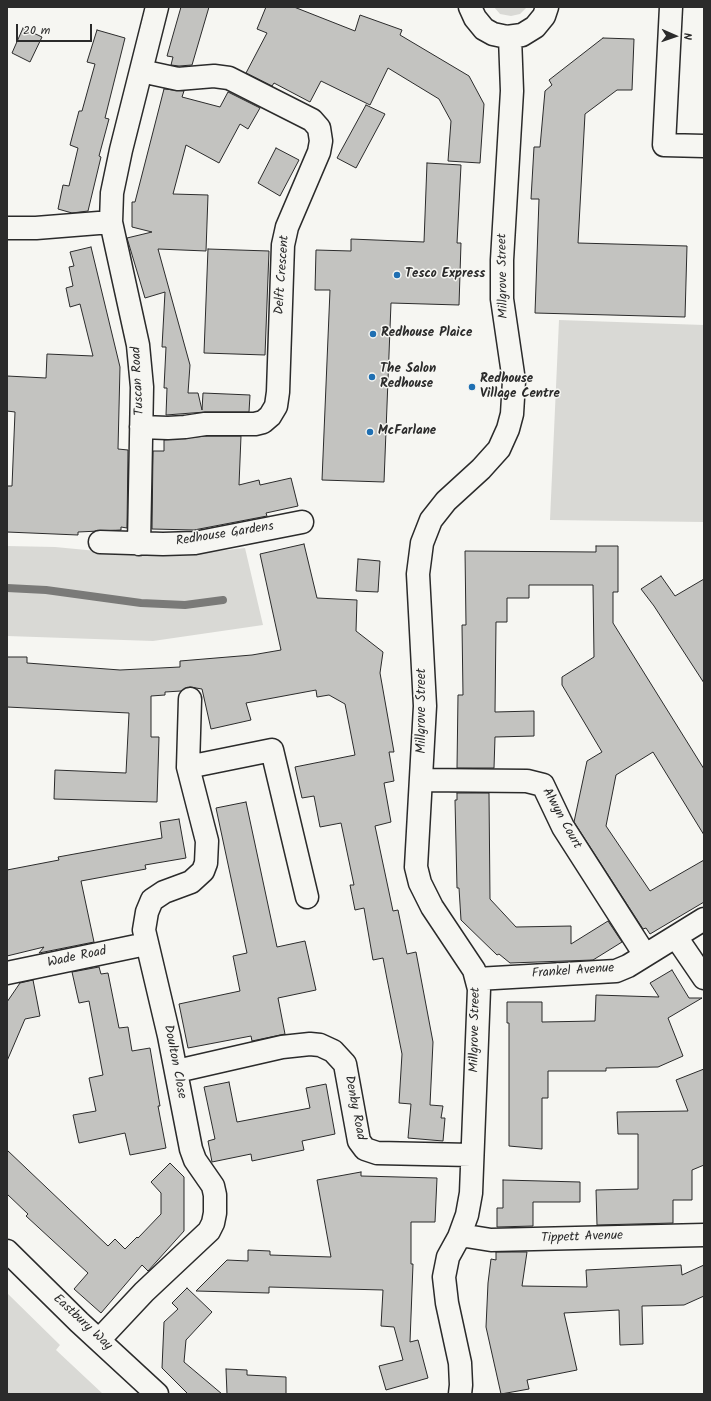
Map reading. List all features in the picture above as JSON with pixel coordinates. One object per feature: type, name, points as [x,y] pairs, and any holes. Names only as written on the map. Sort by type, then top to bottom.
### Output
[{"type":"street","name":"Tuscan Road","points":[[139,544],[142,387],[138,345],[111,222],[112,193],[121,150],[157,7]]},
{"type":"street","points":[[470,7],[475,18],[484,29],[498,36],[510,37],[522,35],[535,27],[544,16],[547,7]]},
{"type":"street","points":[[671,7],[664,145],[704,146]]},
{"type":"street","name":"Millgrove Street","points":[[460,1394],[460,1363],[447,1303],[444,1277],[448,1257],[460,1235],[467,1215],[470,1193],[479,989],[474,970],[467,957],[432,907],[420,883],[416,868],[416,841],[422,780],[425,706],[418,574],[422,543],[429,526],[438,510],[460,487],[481,469],[499,449],[508,429],[514,397],[513,368],[506,335],[502,299],[503,252],[512,91],[510,37]]},
{"type":"street","name":"Delft Crescent","points":[[141,71],[178,79],[214,76],[229,78],[312,120],[319,128],[321,140],[320,152],[287,227],[283,245],[278,392],[276,406],[270,416],[263,422],[254,424],[205,424],[168,428],[141,427]]},
{"type":"street","points":[[7,228],[36,228],[111,222]]},
{"type":"street","name":"Redhouse Gardens","points":[[100,542],[139,544],[195,543],[302,522]]},
{"type":"street","name":"Doulton Close","points":[[99,1340],[149,1287],[209,1231],[213,1223],[215,1194],[213,1186],[195,1160],[191,1149],[157,980],[146,944],[145,921],[152,900],[164,892],[191,882],[203,871],[206,863],[207,842],[188,767],[190,699]]},
{"type":"street","points":[[188,767],[272,750],[307,897]]},
{"type":"street","name":"Alwyn Court","points":[[422,780],[527,781],[543,785],[547,790],[563,826],[645,955]]},
{"type":"street","name":"Frankel Avenue","points":[[477,980],[609,972],[628,966],[704,919]]},
{"type":"street","points":[[676,937],[704,978]]},
{"type":"street","name":"Wade Road","points":[[7,973],[146,944]]},
{"type":"street","name":"Denby Road","points":[[176,1071],[282,1048],[310,1044],[320,1045],[333,1051],[345,1064],[359,1141],[365,1149],[377,1153],[471,1155]]},
{"type":"street","name":"Tippett Avenue","points":[[460,1235],[491,1240],[704,1235]]},
{"type":"street","name":"Eastbury Way","points":[[7,1251],[157,1394]]},
{"type":"shaded area","points":[[494,7],[527,7],[520,14],[511,16],[500,14]]},
{"type":"shaded area","points":[[559,320],[704,325],[704,522],[550,520]]},
{"type":"shaded area","points":[[7,546],[55,547],[139,555],[181,555],[245,548],[263,625],[153,641],[7,636]]},
{"type":"shaded area","points":[[7,1293],[60,1345],[56,1350],[103,1394],[7,1394]]},
{"type":"building","points":[[181,7],[209,7],[192,65],[179,66],[171,65],[173,57],[167,56]]},
{"type":"building","points":[[266,7],[294,7],[355,31],[360,15],[402,30],[400,35],[469,76],[484,104],[480,163],[448,161],[451,121],[439,99],[388,68],[370,105],[321,81],[310,102],[274,83],[272,86],[246,73],[267,33],[257,29]]},
{"type":"building","points":[[23,28],[42,37],[30,62],[12,53]]},
{"type":"building","points":[[97,30],[125,38],[105,118],[109,119],[99,156],[101,157],[88,211],[72,213],[58,209],[63,185],[69,186],[78,148],[70,145],[79,111],[82,111],[95,64],[87,62]]},
{"type":"building","points":[[603,38],[634,39],[632,90],[617,90],[585,114],[578,243],[687,246],[685,317],[535,313],[539,199],[531,199],[534,147],[540,147],[545,91],[552,85],[549,80]]},
{"type":"building","points":[[164,89],[184,91],[182,97],[220,107],[228,92],[260,108],[248,129],[240,124],[219,163],[186,145],[173,194],[208,195],[206,251],[158,249],[190,365],[188,393],[198,393],[202,410],[203,393],[250,395],[249,412],[205,412],[166,415],[167,388],[164,388],[166,347],[162,347],[165,292],[145,298],[127,238],[152,232],[132,227],[132,202],[135,202]]},
{"type":"building","points":[[366,105],[385,114],[356,168],[337,158]]},
{"type":"building","points":[[276,148],[299,160],[280,196],[258,183]]},
{"type":"building","points":[[427,163],[461,165],[457,243],[461,243],[459,305],[391,303],[384,482],[322,480],[330,290],[315,290],[316,250],[351,251],[351,239],[424,242]]},
{"type":"building","points":[[91,247],[120,367],[118,449],[128,450],[127,528],[121,527],[121,530],[78,532],[78,535],[7,532],[7,486],[12,486],[15,412],[7,411],[7,376],[46,378],[47,354],[93,356],[80,304],[70,307],[66,288],[73,286],[69,267],[74,266],[70,252]]},
{"type":"building","points":[[208,249],[269,251],[265,355],[204,353]]},
{"type":"building","points":[[206,436],[241,436],[239,485],[259,480],[260,485],[291,478],[298,506],[266,513],[267,516],[194,530],[152,529],[153,451],[164,451],[164,440]]},
{"type":"building","points":[[304,544],[317,598],[357,600],[356,631],[383,652],[380,673],[394,752],[389,752],[394,781],[384,783],[391,822],[375,826],[393,911],[398,910],[407,954],[416,952],[433,1042],[430,1105],[443,1106],[441,1118],[445,1118],[443,1141],[408,1138],[411,1104],[399,1103],[402,1054],[383,958],[373,960],[364,908],[355,910],[350,885],[354,885],[341,823],[320,827],[314,796],[302,798],[295,767],[355,755],[345,704],[329,695],[317,697],[316,690],[246,703],[251,720],[211,729],[202,689],[190,687],[181,691],[165,692],[165,695],[151,696],[151,737],[159,737],[157,802],[54,799],[55,770],[126,773],[129,713],[7,707],[7,657],[27,657],[27,663],[120,670],[180,667],[180,661],[252,655],[281,650],[260,554]]},
{"type":"building","points":[[596,546],[618,546],[618,592],[613,592],[613,623],[704,769],[704,835],[653,752],[616,775],[606,826],[650,891],[704,860],[704,902],[650,934],[646,928],[643,929],[574,822],[587,761],[602,752],[562,685],[562,677],[594,657],[593,585],[529,585],[529,598],[507,598],[507,622],[496,622],[495,712],[534,711],[534,736],[495,737],[494,768],[457,768],[458,695],[463,695],[462,625],[466,625],[465,551],[596,552]]},
{"type":"building","points":[[358,559],[380,561],[378,592],[356,591]]},
{"type":"building","points":[[661,576],[675,596],[704,579],[704,683],[654,606],[641,589]]},
{"type":"building","points":[[457,793],[489,793],[490,899],[516,927],[571,926],[571,944],[608,921],[622,942],[593,960],[510,963],[499,954],[497,955],[461,920],[459,888],[457,888],[455,800],[457,800]]},
{"type":"building","points":[[246,802],[277,947],[305,941],[316,990],[278,998],[285,1034],[252,1041],[251,1036],[188,1048],[179,1004],[240,991],[233,956],[247,953],[216,808]]},
{"type":"building","points":[[179,819],[186,858],[145,865],[146,869],[81,881],[94,942],[39,953],[44,947],[7,956],[7,870],[59,860],[58,857],[162,838],[160,822]]},
{"type":"building","points":[[99,967],[101,974],[108,973],[119,1028],[128,1027],[132,1051],[150,1048],[160,1106],[158,1106],[166,1148],[130,1155],[125,1133],[79,1143],[73,1115],[96,1111],[89,1078],[103,1075],[89,1001],[79,1003],[72,972]]},
{"type":"building","points":[[672,970],[689,998],[702,998],[668,1018],[683,1056],[658,1067],[606,1068],[606,1071],[548,1071],[548,1098],[542,1098],[542,1149],[509,1146],[509,1023],[507,1023],[507,1002],[542,1002],[542,1022],[595,1021],[596,995],[659,997],[650,983]]},
{"type":"building","points":[[33,980],[40,1016],[25,1019],[7,1061],[7,1002],[20,983]]},
{"type":"building","points":[[704,1069],[704,1165],[692,1170],[692,1200],[673,1200],[673,1223],[597,1225],[596,1190],[638,1189],[638,1134],[618,1134],[617,1112],[688,1111],[676,1080]]},
{"type":"building","points":[[229,1082],[237,1122],[310,1108],[306,1088],[326,1084],[335,1134],[302,1141],[304,1150],[252,1161],[251,1154],[212,1162],[208,1141],[215,1139],[204,1087]]},
{"type":"building","points":[[7,1150],[108,1246],[115,1239],[125,1249],[161,1214],[161,1193],[151,1182],[170,1163],[184,1177],[184,1231],[148,1271],[142,1265],[101,1313],[74,1289],[88,1273],[26,1216],[28,1214],[7,1194]]},
{"type":"building","points":[[361,1172],[361,1176],[437,1178],[435,1222],[411,1222],[411,1264],[413,1264],[410,1342],[418,1340],[428,1378],[386,1390],[379,1366],[403,1360],[394,1327],[381,1326],[383,1290],[269,1287],[269,1293],[196,1291],[227,1260],[248,1261],[248,1250],[270,1251],[270,1255],[331,1257],[317,1180]]},
{"type":"building","points":[[503,1180],[580,1182],[580,1202],[533,1202],[533,1226],[497,1227],[497,1208],[503,1208]]},
{"type":"building","points":[[496,1252],[527,1252],[522,1286],[587,1287],[586,1270],[681,1265],[682,1275],[704,1265],[704,1296],[684,1305],[642,1306],[643,1344],[620,1345],[619,1310],[564,1313],[577,1370],[527,1380],[529,1389],[501,1394],[486,1327],[488,1283],[491,1259],[496,1260]]},
{"type":"building","points":[[187,1288],[212,1312],[186,1340],[184,1362],[222,1394],[188,1394],[162,1368],[164,1322],[178,1309],[172,1303]]},
{"type":"building","points":[[226,1369],[247,1370],[247,1375],[286,1377],[286,1394],[227,1394]]},
{"type":"waterway","points":[[7,588],[46,590],[141,603],[185,605],[223,600]]},
{"type":"place","name":"Tesco Express","points":[[397,275]]},
{"type":"place","name":"Redhouse Plaice","points":[[373,334]]},
{"type":"place","name":"The Salon Redhouse","points":[[372,377]]},
{"type":"place","name":"Redhouse Village Centre","points":[[472,387]]},
{"type":"place","name":"McFarlane","points":[[370,432]]}]
